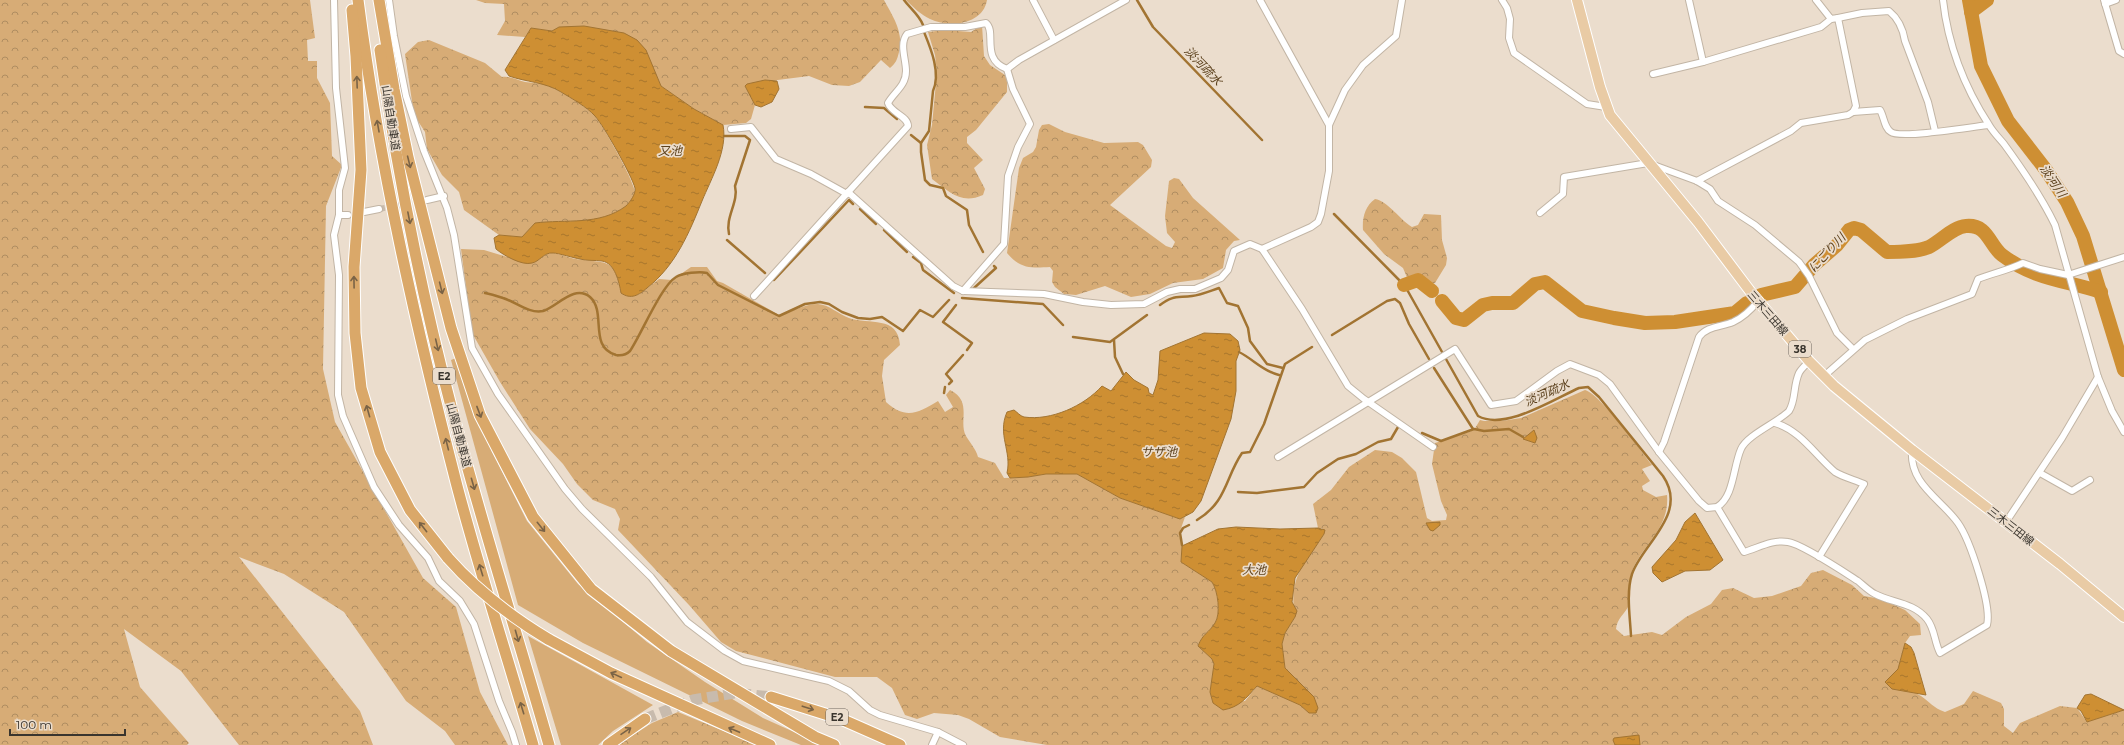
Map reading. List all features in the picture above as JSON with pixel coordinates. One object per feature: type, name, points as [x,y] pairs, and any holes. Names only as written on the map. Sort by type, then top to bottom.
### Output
[{"type":"highway","points":[[351,0],[356,56],[361,170],[354,267],[355,333],[361,388],[380,452],[410,510],[463,576],[488,598],[548,639],[611,673],[770,745]]},
{"type":"highway","name":"山陽自動車道","points":[[358,0],[385,171],[437,406],[457,487],[533,745]]},
{"type":"highway","name":"山陽自動車道","points":[[373,0],[398,160],[422,280],[448,394],[550,745]]},
{"type":"highway","points":[[379,0],[394,89],[408,157],[451,328],[480,415],[533,517],[592,589],[671,651],[815,737],[834,745]]},
{"type":"highway","name":"E2","points":[[771,697],[841,718],[900,745]]},
{"type":"highway","points":[[608,745],[645,719]]},
{"type":"main road","name":"三木三田線","points":[[1577,0],[1606,107],[1620,129],[1698,222],[1758,301],[1809,361],[1834,386],[1912,450],[2094,591],[2124,617]]},
{"type":"street","points":[[334,0],[336,88],[345,168],[339,190],[339,215],[334,235],[339,275],[338,395],[343,416],[374,487],[385,506],[428,558],[439,581],[460,601],[474,624],[499,701],[516,745]]},
{"type":"street","points":[[389,0],[394,36],[406,96],[424,151],[444,196],[454,235],[472,348],[498,394],[546,464],[582,509],[651,577],[688,622],[725,651],[743,661],[829,681],[849,691],[870,710],[880,715],[963,745]]},
{"type":"street","points":[[1033,0],[1054,40]]},
{"type":"street","points":[[1007,69],[1054,40],[1126,0]]},
{"type":"street","points":[[1260,0],[1329,125]]},
{"type":"street","points":[[1262,249],[1311,227],[1318,222],[1321,214],[1329,171],[1329,125],[1345,90],[1363,65],[1396,36],[1402,0]]},
{"type":"street","points":[[1502,0],[1507,8],[1510,19],[1509,38],[1514,53],[1588,104],[1606,107]]},
{"type":"street","points":[[1689,0],[1703,62]]},
{"type":"street","points":[[1816,0],[1835,18],[1856,106],[1853,112]]},
{"type":"street","points":[[1943,0],[1944,13],[1959,67],[1974,99],[1988,125],[2004,145],[2045,204],[2054,225],[2098,377],[2112,411],[2124,432]]},
{"type":"street","points":[[2116,0],[2105,2],[2119,51],[2124,54]]},
{"type":"street","points":[[1653,74],[1703,62],[1821,27],[1835,18],[1862,13],[1889,11],[1896,17],[1904,32],[1905,41],[1928,102],[1935,131]]},
{"type":"street","points":[[754,296],[908,126],[906,121],[891,108],[888,103],[904,82],[906,70],[904,47],[907,34],[931,27],[965,27],[986,23],[989,25],[993,57],[999,65],[1007,69],[1012,88],[1030,124],[1018,147],[1008,176],[1004,244],[963,291]]},
{"type":"street","points":[[1697,181],[1791,131],[1801,123],[1848,115],[1853,112],[1880,110],[1888,129],[1897,135],[1924,134],[1935,131],[1988,125]]},
{"type":"street","points":[[731,129],[751,127],[776,159],[812,174],[848,193],[953,286],[963,291],[1044,294],[1083,302],[1111,305],[1144,304],[1167,292],[1180,289],[1195,289],[1221,278],[1228,270],[1234,252],[1250,244],[1262,249],[1298,302],[1348,386],[1368,402],[1433,447]]},
{"type":"street","points":[[1540,212],[1564,194],[1564,176],[1648,163],[1697,181],[1710,189],[1718,201],[1755,225],[1799,262],[1809,276],[1837,332],[1853,349]]},
{"type":"street","points":[[427,200],[444,196]]},
{"type":"street","points":[[364,212],[379,209]]},
{"type":"street","points":[[339,215],[348,215]]},
{"type":"street","points":[[1824,376],[1853,349],[1866,340],[1907,319],[1972,294],[1978,280],[1998,271],[2013,268],[2024,263],[2040,269],[2068,275],[2124,257]]},
{"type":"street","points":[[1659,452],[1664,442],[1698,337],[1703,331],[1733,322],[1749,312],[1758,301]]},
{"type":"street","points":[[1278,457],[1455,349],[1492,405],[1516,401],[1557,371],[1570,364],[1599,375],[1610,384],[1659,452],[1699,501],[1706,508],[1717,507],[1730,492],[1732,475],[1742,448],[1747,441],[1775,423],[1789,411],[1792,406],[1796,383],[1800,372],[1809,361]]},
{"type":"street","points":[[2006,522],[2040,473],[2098,377]]},
{"type":"street","points":[[1775,423],[1782,425],[1811,448],[1836,473],[1864,484],[1819,557]]},
{"type":"street","points":[[1717,507],[1744,552],[1775,541],[1790,542],[1819,557],[1858,581],[1875,594],[1904,603],[1916,609],[1926,618],[1934,630],[1940,653],[1987,625],[1987,605],[1963,532],[1958,523],[1937,502],[1919,478],[1911,462],[1912,450]]},
{"type":"street","points":[[2040,473],[2072,491],[2090,480]]},
{"type":"street","points":[[932,745],[936,734]]},
{"type":"green space","points":[[0,0],[310,0],[315,38],[307,40],[308,61],[317,61],[317,78],[330,103],[332,156],[342,165],[326,206],[323,369],[335,422],[423,578],[456,607],[480,692],[508,745],[455,745],[445,731],[406,701],[344,612],[284,574],[239,557],[360,711],[373,745],[239,745],[181,671],[124,629],[140,687],[189,743],[187,745],[0,745]]},
{"type":"green space","points":[[476,0],[884,0],[897,25],[900,45],[894,65],[890,68],[881,60],[860,82],[849,86],[832,85],[809,76],[747,84],[745,86],[755,105],[751,119],[746,123],[723,125],[694,109],[661,86],[654,71],[559,27],[552,31],[531,28],[525,37],[497,35],[505,21],[504,4],[485,3]]},
{"type":"green space","points":[[906,0],[987,0],[979,15],[964,22],[955,24],[938,22],[930,19],[920,13]]},
{"type":"green space","points":[[982,25],[984,56],[990,65],[1005,75],[1007,80],[1007,92],[976,130],[967,137],[967,143],[983,160],[974,168],[985,189],[983,195],[968,199],[956,196],[932,179],[927,145],[932,125],[937,72],[935,55],[928,32],[945,30],[971,32]]},
{"type":"green space","points":[[429,40],[485,63],[502,77],[549,86],[585,107],[595,116],[618,155],[631,179],[635,194],[634,197],[626,206],[616,213],[605,217],[594,220],[535,223],[522,237],[499,235],[464,210],[459,192],[442,175],[427,149],[425,132],[414,115],[405,54],[418,42]]},
{"type":"green space","points":[[1049,124],[1065,132],[1104,143],[1138,142],[1143,145],[1152,160],[1151,167],[1110,205],[1166,246],[1172,248],[1175,242],[1167,233],[1165,216],[1169,181],[1174,178],[1179,179],[1193,198],[1240,240],[1234,241],[1226,250],[1223,268],[1203,279],[1173,283],[1150,294],[1131,297],[1105,286],[1076,295],[1064,294],[1055,287],[1052,282],[1053,271],[1050,267],[1031,267],[1021,265],[1012,258],[1007,253],[1019,168],[1023,158],[1033,152],[1036,147],[1039,130],[1042,125]]},
{"type":"green space","points":[[1375,199],[1385,203],[1412,227],[1418,225],[1424,214],[1441,215],[1442,240],[1447,258],[1446,265],[1435,283],[1411,287],[1403,268],[1384,254],[1363,230],[1365,213],[1369,205]]},
{"type":"green space","points":[[461,249],[484,250],[527,263],[534,262],[545,255],[552,253],[576,259],[602,262],[612,267],[621,293],[638,295],[659,279],[672,280],[691,267],[707,267],[717,281],[779,315],[808,305],[818,304],[826,306],[849,318],[888,325],[894,329],[898,336],[900,345],[884,360],[882,376],[886,402],[893,408],[906,413],[912,413],[924,409],[938,401],[945,412],[953,407],[946,395],[950,390],[961,400],[964,412],[964,430],[978,457],[995,463],[1004,478],[1028,477],[1046,474],[1077,474],[1120,498],[1180,519],[1185,517],[1179,534],[1182,546],[1181,562],[1212,582],[1217,597],[1217,619],[1202,638],[1198,646],[1212,659],[1214,665],[1210,692],[1213,703],[1245,701],[1257,686],[1300,705],[1309,713],[1314,697],[1285,668],[1282,644],[1285,633],[1295,617],[1293,603],[1296,581],[1299,572],[1324,534],[1322,528],[1318,528],[1313,504],[1331,490],[1349,467],[1375,450],[1392,452],[1402,458],[1416,472],[1427,518],[1432,521],[1446,520],[1447,515],[1441,501],[1432,464],[1435,443],[1474,430],[1480,420],[1502,421],[1521,418],[1585,390],[1600,401],[1609,411],[1652,465],[1642,469],[1650,481],[1642,486],[1643,490],[1656,497],[1667,495],[1667,507],[1660,526],[1632,571],[1630,580],[1629,605],[1619,619],[1616,629],[1624,636],[1652,632],[1662,635],[1686,617],[1711,604],[1722,590],[1733,588],[1754,598],[1772,596],[1801,586],[1811,573],[1823,570],[1852,585],[1864,596],[1881,599],[1905,610],[1920,624],[1921,635],[1910,636],[1905,643],[1898,670],[1885,682],[1892,689],[1918,694],[1934,707],[1945,712],[1964,704],[1973,691],[2001,703],[2004,709],[2004,726],[2013,733],[2020,723],[2060,706],[2077,708],[2087,722],[2124,710],[2124,745],[1047,745],[1000,737],[969,719],[958,715],[934,713],[917,719],[905,715],[892,688],[877,677],[835,677],[736,651],[721,642],[689,605],[618,530],[620,519],[615,509],[593,500],[577,484],[563,464],[530,429],[500,382],[472,333]]},
{"type":"green space","points":[[456,358],[492,452],[527,521],[578,584],[647,642],[705,682],[763,718],[823,745],[801,745],[742,721],[583,643],[518,605],[451,360]]},
{"type":"green space","points":[[528,636],[653,705],[613,731],[598,745],[561,745]]},
{"type":"green space","points":[[678,712],[757,745],[617,745],[652,723]]},
{"type":"water","name":"又池","points":[[584,26],[624,33],[637,40],[646,50],[661,86],[694,109],[723,125],[723,144],[718,164],[687,237],[674,259],[666,269],[647,288],[635,296],[628,296],[621,293],[616,274],[606,262],[583,260],[550,253],[535,262],[528,264],[508,257],[496,249],[494,238],[499,235],[522,237],[535,223],[605,217],[626,206],[634,195],[635,188],[629,173],[605,130],[592,113],[579,103],[555,89],[542,84],[509,76],[505,70],[531,28],[552,31],[559,27]]},
{"type":"water","points":[[765,80],[777,81],[779,89],[772,102],[761,107],[755,105],[745,86],[747,84]]},
{"type":"water","name":"サザ池","points":[[1204,333],[1230,334],[1238,341],[1240,350],[1236,361],[1236,391],[1231,419],[1201,501],[1193,512],[1180,519],[1120,498],[1077,474],[1046,474],[1010,478],[1007,473],[1008,457],[1003,428],[1007,412],[1014,410],[1024,417],[1034,418],[1056,414],[1077,406],[1102,386],[1111,391],[1126,372],[1134,380],[1148,388],[1149,393],[1153,395],[1158,380],[1160,351]]},
{"type":"water","points":[[1534,430],[1537,438],[1535,443],[1523,439]]},
{"type":"water","points":[[1695,513],[1723,560],[1710,570],[1685,571],[1662,582],[1653,573],[1652,567],[1676,540],[1685,522]]},
{"type":"water","points":[[1440,522],[1440,525],[1433,531],[1430,530],[1426,523]]},
{"type":"water","name":"大池","points":[[1236,527],[1280,529],[1318,528],[1325,530],[1324,534],[1295,578],[1292,602],[1297,611],[1285,633],[1282,644],[1285,668],[1314,697],[1318,708],[1316,713],[1309,713],[1300,705],[1257,686],[1242,701],[1229,709],[1223,710],[1213,703],[1210,692],[1214,664],[1212,659],[1198,646],[1202,638],[1217,619],[1217,597],[1212,582],[1181,562],[1182,546],[1218,529]]},
{"type":"water","points":[[1905,643],[1911,647],[1914,653],[1926,695],[1892,689],[1885,682],[1898,669]]},
{"type":"water","points":[[2091,694],[2124,710],[2087,722],[2081,711],[2077,708],[2085,695]]},
{"type":"water","points":[[1639,735],[1640,745],[1615,745],[1613,740],[1614,738]]},
{"type":"waterway","points":[[904,0],[917,15],[923,25]]},
{"type":"waterway","name":"淡河疏水","points":[[1137,0],[1153,27],[1262,140]]},
{"type":"waterway","name":"淡河川","points":[[1969,0],[1981,66],[2008,121],[2046,170],[2067,202],[2083,236],[2124,370]]},
{"type":"waterway","points":[[1971,12],[1987,0]]},
{"type":"waterway","points":[[924,32],[936,69],[929,131],[921,143],[925,180],[930,185],[943,188],[946,196],[967,210],[969,225],[983,252]]},
{"type":"waterway","points":[[865,107],[884,108],[897,119]]},
{"type":"waterway","points":[[911,135],[921,143]]},
{"type":"waterway","points":[[724,136],[745,136],[750,140],[735,186],[736,192],[729,222],[729,234]]},
{"type":"waterway","points":[[774,280],[849,200],[853,204]]},
{"type":"waterway","points":[[860,209],[876,224]]},
{"type":"waterway","name":"淡河疏水","points":[[1334,214],[1405,286],[1478,416],[1489,420],[1502,420],[1515,417],[1543,406],[1579,388],[1588,387],[1599,397],[1663,476],[1670,490],[1671,503],[1661,528],[1637,563],[1632,574],[1629,589],[1631,636]]},
{"type":"waterway","name":"にごり川","points":[[1761,295],[1795,287],[1814,265],[1837,245],[1849,230],[1854,228],[1861,230],[1887,252],[1897,252],[1924,249],[1956,229],[1966,226],[1979,228],[1984,232],[2002,255],[2026,270],[2038,275],[2101,292]]},
{"type":"waterway","points":[[884,230],[907,252]]},
{"type":"waterway","points":[[727,240],[765,273]]},
{"type":"waterway","points":[[913,257],[921,263],[923,270],[954,293]]},
{"type":"waterway","points":[[974,288],[996,268],[994,266]]},
{"type":"waterway","points":[[485,293],[508,300],[533,311],[543,311],[572,295],[578,293],[584,294],[590,297],[595,303],[600,337],[603,345],[608,351],[616,355],[625,354],[630,351],[664,290],[676,277],[687,273],[707,273],[718,285],[779,316],[805,304],[820,302],[829,304],[842,312],[858,318],[870,319],[882,317],[903,331],[920,310],[933,317],[949,300]]},
{"type":"waterway","name":"にごり川","points":[[1404,285],[1418,280],[1432,291]]},
{"type":"waterway","name":"にごり川","points":[[1442,301],[1456,318],[1464,320],[1483,305],[1492,303],[1513,303],[1535,284],[1545,282],[1582,311],[1645,323],[1675,322],[1735,313],[1747,303]]},
{"type":"waterway","points":[[1160,305],[1172,298],[1202,294],[1219,288],[1227,303],[1238,306],[1248,328],[1250,341],[1267,364],[1283,368]]},
{"type":"waterway","points":[[962,298],[1043,304],[1063,325]]},
{"type":"waterway","points":[[1332,335],[1387,301],[1395,299],[1400,303],[1409,324],[1429,359]]},
{"type":"waterway","points":[[956,305],[943,322],[972,343],[967,350]]},
{"type":"waterway","points":[[1073,337],[1110,342],[1147,315]]},
{"type":"waterway","points":[[1114,340],[1115,357],[1123,374]]},
{"type":"waterway","points":[[1197,520],[1207,513],[1220,497],[1236,462],[1242,453],[1250,452],[1264,424],[1285,364],[1312,347]]},
{"type":"waterway","points":[[1239,352],[1268,371],[1279,375]]},
{"type":"waterway","points":[[949,384],[952,381],[946,374],[963,355]]},
{"type":"waterway","points":[[1434,368],[1473,429]]},
{"type":"waterway","points":[[944,393],[945,387]]},
{"type":"waterway","points":[[1238,492],[1257,493],[1304,487],[1317,473],[1338,459],[1356,454],[1378,442],[1391,439],[1398,427]]},
{"type":"waterway","points":[[1422,433],[1441,441],[1474,429],[1484,431],[1509,429],[1523,437]]},
{"type":"waterway","points":[[1182,545],[1180,533],[1183,528],[1189,525]]},
{"type":"tunnel","points":[[379,209],[422,201]]},
{"type":"tunnel","points":[[645,719],[693,700],[735,693],[771,697]]}]
